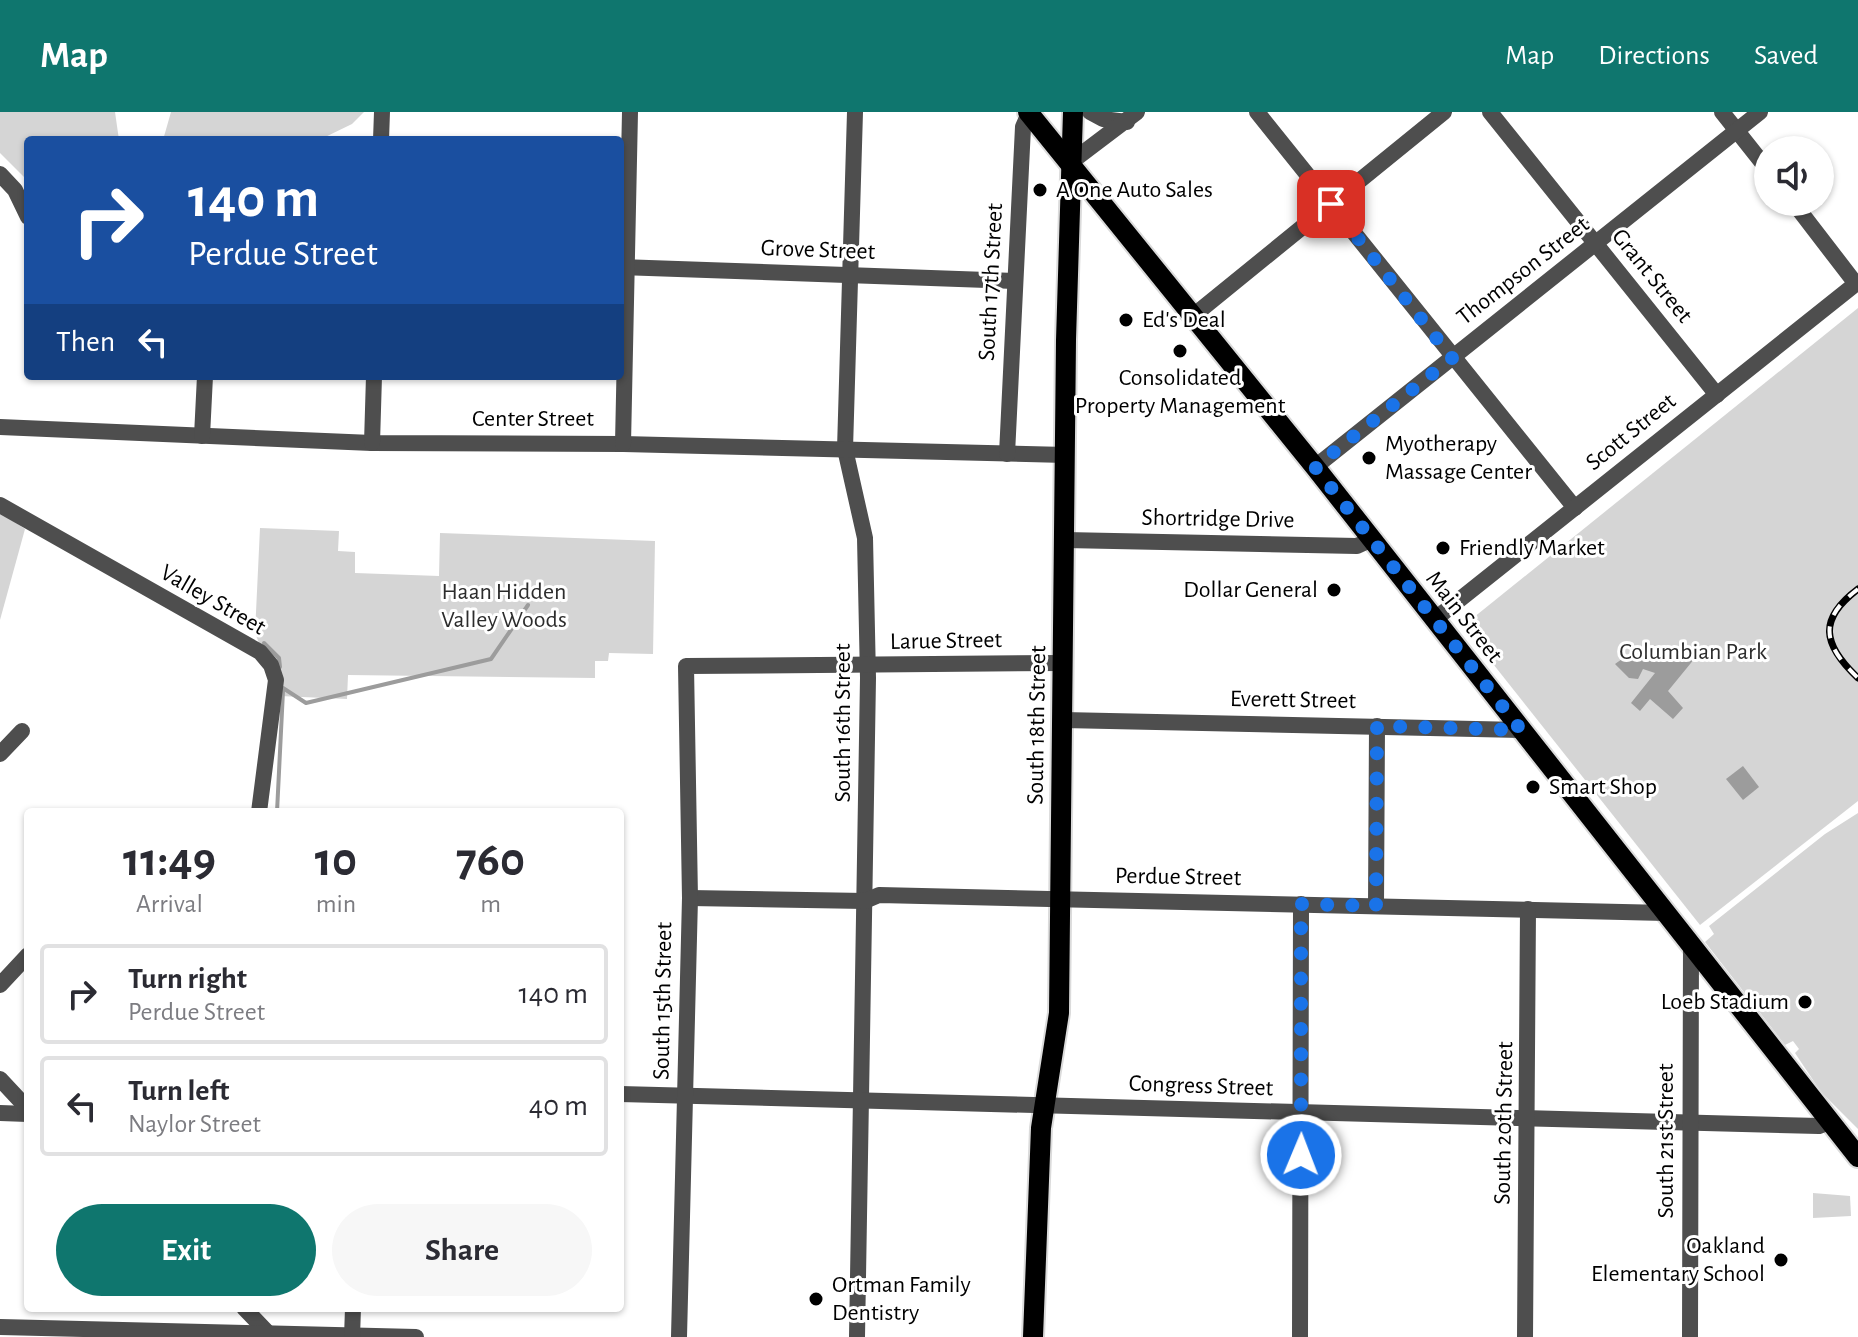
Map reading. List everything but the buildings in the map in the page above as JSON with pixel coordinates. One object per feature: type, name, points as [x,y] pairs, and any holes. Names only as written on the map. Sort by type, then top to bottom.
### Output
[{"type":"main road","name":"South 18th Street","points":[[1033,1337],[1040,1148],[1059,1013],[1073,112]]},
{"type":"main road","name":"Main Street","points":[[1034,114],[1109,215],[1315,467],[1858,1157]]},
{"type":"main road","points":[[1069,233],[1083,216],[1092,213],[1109,215]]},
{"type":"street","points":[[381,136],[382,112]]},
{"type":"street","points":[[624,267],[630,112]]},
{"type":"street","name":"South 16th Street","points":[[855,112],[845,449],[865,538],[868,667],[857,1337]]},
{"type":"street","points":[[1090,112],[1103,119],[1132,117]]},
{"type":"street","points":[[1257,112],[1575,508]]},
{"type":"street","points":[[1193,316],[1444,112]]},
{"type":"street","name":"Grant Street","points":[[1490,112],[1717,395]]},
{"type":"street","points":[[1722,112],[1754,152]]},
{"type":"street","name":"Thompson Street","points":[[1315,467],[1760,112]]},
{"type":"street","name":"South 17th Street","points":[[1007,454],[1023,127],[1034,114]]},
{"type":"street","points":[[1071,162],[1132,117]]},
{"type":"street","points":[[0,174],[15,190],[24,209]]},
{"type":"street","points":[[1804,216],[1857,283]]},
{"type":"street","name":"Grove Street","points":[[624,267],[1015,281]]},
{"type":"street","name":"Scott Street","points":[[1434,620],[1857,283]]},
{"type":"street","points":[[202,436],[205,380]]},
{"type":"street","points":[[372,443],[374,380]]},
{"type":"street","points":[[623,380],[623,444]]},
{"type":"street","name":"Center Street","points":[[0,427],[372,443],[623,444],[1066,455]]},
{"type":"street","name":"Valley Street","points":[[0,505],[260,652],[271,665],[275,691],[260,808]]},
{"type":"street","name":"Shortridge Drive","points":[[1065,540],[1357,546],[1370,540]]},
{"type":"street","name":"Larue Street","points":[[686,666],[868,667],[1063,663]]},
{"type":"street","name":"South 15th Street","points":[[679,1337],[690,898],[686,666]]},
{"type":"street","name":"Everett Street","points":[[1063,720],[1521,730]]},
{"type":"street","points":[[1376,906],[1377,726]]},
{"type":"street","points":[[0,754],[22,731]]},
{"type":"street","name":"Perdue Street","points":[[690,898],[865,901],[879,895],[1666,913]]},
{"type":"street","points":[[1300,1337],[1301,904]]},
{"type":"street","name":"South 20th Street","points":[[1525,1337],[1528,909]]},
{"type":"street","name":"South 21st Street","points":[[1690,1337],[1691,944]]},
{"type":"street","points":[[0,985],[24,959]]},
{"type":"street","points":[[0,1079],[24,1107]]},
{"type":"street","name":"Congress Street","points":[[624,1094],[1819,1126],[1829,1122]]},
{"type":"street","points":[[0,1113],[24,1112]]},
{"type":"street","points":[[248,1312],[269,1334]]},
{"type":"street","points":[[352,1336],[353,1312]]},
{"type":"street","points":[[0,1327],[171,1334],[416,1337]]},
{"type":"green space","points":[[0,112],[115,112],[118,136],[24,136],[24,177],[0,153]]},
{"type":"green space","points":[[171,112],[364,112],[352,124],[327,136],[164,136]]},
{"type":"green space","name":"Columbian Park","points":[[1858,308],[1858,801],[1700,925],[1463,626]]},
{"type":"green space","points":[[0,512],[25,529],[0,620]]},
{"type":"green space","name":"Haan Hidden Valley Woods","points":[[260,528],[339,531],[338,551],[355,552],[355,573],[439,576],[440,533],[655,541],[653,654],[609,653],[608,661],[595,661],[595,678],[348,675],[347,699],[280,696],[255,633]]},
{"type":"green space","name":"Loeb Stadium","points":[[1858,813],[1858,1129],[1821,1092],[1795,1053],[1799,1049],[1793,1041],[1785,1045],[1705,942],[1714,934],[1709,926],[1825,834]]},
{"type":"green space","points":[[1813,1193],[1850,1196],[1851,1216],[1813,1218]]},
{"type":"shaded area","points":[[1657,645],[1695,658],[1668,691],[1683,708],[1673,719],[1650,699],[1640,711],[1631,703],[1655,673],[1643,669],[1638,679],[1629,678],[1615,664],[1636,649]]},
{"type":"shaded area","points":[[1743,766],[1759,787],[1743,800],[1726,779]]},
{"type":"waterway","points":[[283,688],[306,703],[491,659],[528,605]]},
{"type":"waterway","points":[[264,643],[279,658],[280,667]]},
{"type":"waterway","points":[[277,808],[283,691]]},
{"type":"railway","points":[[1858,589],[1836,611],[1830,632],[1837,654],[1858,678]]},
{"type":"place","name":"A One Auto Sales","points":[[1040,190]]},
{"type":"place","name":"Ed's Deal","points":[[1126,320]]},
{"type":"place","name":"Consolidated Property Management","points":[[1180,351]]},
{"type":"place","name":"Myotherapy Massage Center","points":[[1369,458]]},
{"type":"place","name":"Friendly Market","points":[[1443,548]]},
{"type":"place","name":"Dollar General","points":[[1334,590]]},
{"type":"place","name":"Smart Shop","points":[[1533,787]]},
{"type":"place","name":"Loeb Stadium","points":[[1805,1002]]},
{"type":"place","name":"Oakland Elementary School","points":[[1781,1260]]},
{"type":"place","name":"Ortman Family Dentistry","points":[[816,1299]]},
{"type":"route","points":[[1301,1155],[1301,904],[1376,906],[1377,726],[1521,730],[1315,467],[1452,358],[1331,204]]}]
